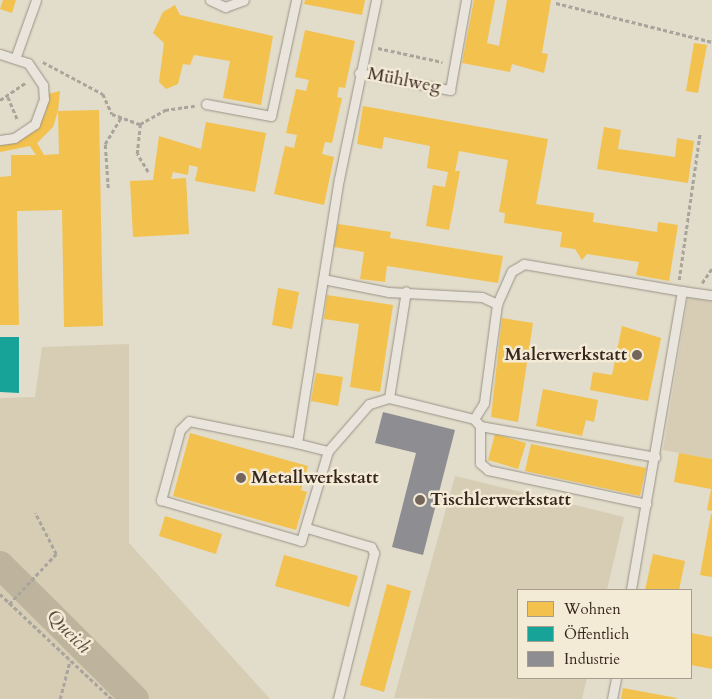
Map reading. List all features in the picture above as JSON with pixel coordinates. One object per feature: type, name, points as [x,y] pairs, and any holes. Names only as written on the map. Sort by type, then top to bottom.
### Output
[{"type":"lane","points":[[17,54],[36,0]]},
{"type":"lane","points":[[210,0],[224,7],[244,0]]},
{"type":"lane","points":[[206,104],[271,116],[296,0]]},
{"type":"lane","points":[[296,443],[339,179],[359,73],[376,0]]},
{"type":"lane","points":[[454,65],[466,0]]},
{"type":"lane","points":[[0,54],[17,54],[38,75],[44,99],[42,112],[24,133],[0,140]]},
{"type":"lane","name":"Mühlweg","points":[[359,73],[450,90],[454,65]]},
{"type":"lane","points":[[646,504],[488,470],[480,463],[477,423],[484,403],[497,304],[512,271],[524,264],[712,295]]},
{"type":"lane","points":[[324,280],[388,292],[406,291],[482,297],[497,304]]},
{"type":"lane","points":[[631,589],[655,457],[680,290]]},
{"type":"lane","points":[[389,398],[406,291]]},
{"type":"lane","points":[[328,451],[189,421],[180,430],[161,500],[291,541],[301,541],[307,528],[328,451],[369,404],[389,398],[477,423],[655,457]]},
{"type":"lane","points":[[307,528],[371,547],[374,553],[338,699]]},
{"type":"lane","points":[[612,699],[616,679]]},
{"type":"path","points":[[556,3],[712,42]]},
{"type":"path","points":[[366,45],[454,65]]},
{"type":"path","points":[[17,54],[103,94],[112,114],[140,124],[164,110],[206,104]]},
{"type":"path","points":[[0,100],[8,97],[38,75]]},
{"type":"path","points":[[8,97],[24,133]]},
{"type":"path","points":[[108,188],[105,144],[120,117]]},
{"type":"path","points":[[140,124],[137,154],[148,172]]},
{"type":"path","points":[[680,290],[700,132]]},
{"type":"path","points":[[696,292],[712,268]]},
{"type":"path","points":[[9,604],[56,554],[35,513]]},
{"type":"path","points":[[0,594],[112,699]]},
{"type":"path","points":[[60,699],[70,660]]},
{"type":"shaded area","points":[[688,297],[712,301],[712,459],[663,450]]},
{"type":"shaded area","points":[[129,344],[129,543],[270,699],[0,699],[0,398],[35,397],[42,347]]},
{"type":"shaded area","points":[[455,476],[624,517],[607,589],[517,589],[517,679],[587,679],[582,699],[394,698]]},
{"type":"building: Wohnen","points":[[3,0],[16,0],[12,13],[0,9]]},
{"type":"building: Wohnen","points":[[305,0],[365,0],[362,15],[304,4]]},
{"type":"building: Wohnen","points":[[474,0],[495,0],[487,43],[499,46],[507,0],[551,0],[542,53],[548,54],[544,73],[512,64],[510,72],[462,63]]},
{"type":"building: Wohnen","points":[[175,5],[180,15],[273,36],[261,105],[223,98],[230,61],[194,55],[190,65],[183,64],[178,84],[166,89],[159,82],[164,43],[153,33],[163,12]]},
{"type":"building: Wohnen","points":[[305,30],[355,41],[345,88],[339,87],[337,97],[342,98],[332,143],[325,142],[322,154],[334,157],[324,205],[274,194],[285,146],[294,148],[297,135],[286,133],[296,89],[306,91],[309,80],[295,77]]},
{"type":"building: Wohnen","points":[[694,43],[707,45],[698,93],[686,91]]},
{"type":"building: Wohnen","points":[[60,91],[58,111],[99,110],[103,326],[64,327],[62,210],[17,211],[19,325],[0,325],[0,177],[11,176],[11,155],[36,155],[30,146],[0,152],[0,142],[33,133],[46,112],[48,94]],"holes":[[[58,111],[59,154],[44,155],[37,143],[53,127]]]},
{"type":"building: Wohnen","points":[[363,106],[548,139],[536,204],[594,213],[593,222],[657,232],[658,222],[678,225],[669,281],[636,275],[639,262],[587,254],[582,260],[575,249],[560,247],[562,232],[504,223],[505,213],[499,212],[508,160],[459,151],[455,171],[460,171],[449,230],[426,226],[433,185],[445,187],[448,172],[427,168],[430,146],[384,137],[382,149],[357,144]]},
{"type":"building: Wohnen","points":[[206,122],[266,133],[255,192],[195,181],[198,167],[189,165],[188,175],[173,172],[171,179],[186,178],[189,234],[133,237],[130,181],[153,180],[159,136],[201,149]]},
{"type":"building: Wohnen","points":[[604,127],[621,130],[618,149],[675,157],[677,138],[694,141],[688,183],[597,169]]},
{"type":"building: Wohnen","points":[[338,224],[391,232],[390,238],[503,256],[498,283],[387,266],[385,282],[360,279],[364,252],[334,247]]},
{"type":"building: Wohnen","points":[[278,288],[299,292],[292,329],[272,325]]},
{"type":"building: Wohnen","points":[[327,295],[393,305],[380,392],[350,387],[359,324],[324,319]]},
{"type":"building: Wohnen","points":[[502,318],[533,323],[518,422],[491,417]]},
{"type":"building: Wohnen","name":"Malerwerkstatt","points":[[622,326],[661,338],[648,401],[590,390],[593,372],[612,375]]},
{"type":"building: Wohnen","points":[[316,373],[343,377],[338,406],[311,401]]},
{"type":"building: Wohnen","points":[[543,389],[598,400],[594,422],[586,420],[582,436],[536,426]]},
{"type":"building: Wohnen","name":"Metallwerkstatt","points":[[190,433],[308,466],[301,490],[307,492],[296,530],[173,496]]},
{"type":"building: Wohnen","points":[[495,434],[526,443],[518,469],[488,460]]},
{"type":"building: Wohnen","points":[[531,444],[646,468],[640,496],[525,471]]},
{"type":"building: Wohnen","points":[[679,453],[712,459],[712,511],[707,510],[711,489],[674,482]]},
{"type":"building: Wohnen","points":[[712,514],[712,577],[700,575]]},
{"type":"building: Wohnen","points":[[165,516],[222,534],[216,554],[159,536]]},
{"type":"building: Wohnen","points":[[653,554],[685,561],[679,589],[645,589]]},
{"type":"building: Wohnen","points":[[284,555],[358,576],[349,607],[275,586]]},
{"type":"building: Wohnen","points":[[387,584],[411,591],[384,692],[360,685]]},
{"type":"building: Wohnen","points":[[692,633],[712,637],[712,669],[692,665]]},
{"type":"building: Wohnen","points":[[623,688],[677,698],[621,699]]},
{"type":"building: Öffentlich","points":[[0,337],[19,337],[19,393],[0,392]]},
{"type":"building: Industrie","name":"Tischlerwerkstatt","points":[[383,412],[455,430],[423,555],[392,547],[416,453],[375,443]]},
{"type":"waterway","name":"Queich","points":[[0,565],[135,699]]},
{"type":"place","name":"Malerwerkstatt","points":[[637,355]]},
{"type":"place","name":"Metallwerkstatt","points":[[241,478]]},
{"type":"place","name":"Tischlerwerkstatt","points":[[420,500]]}]
